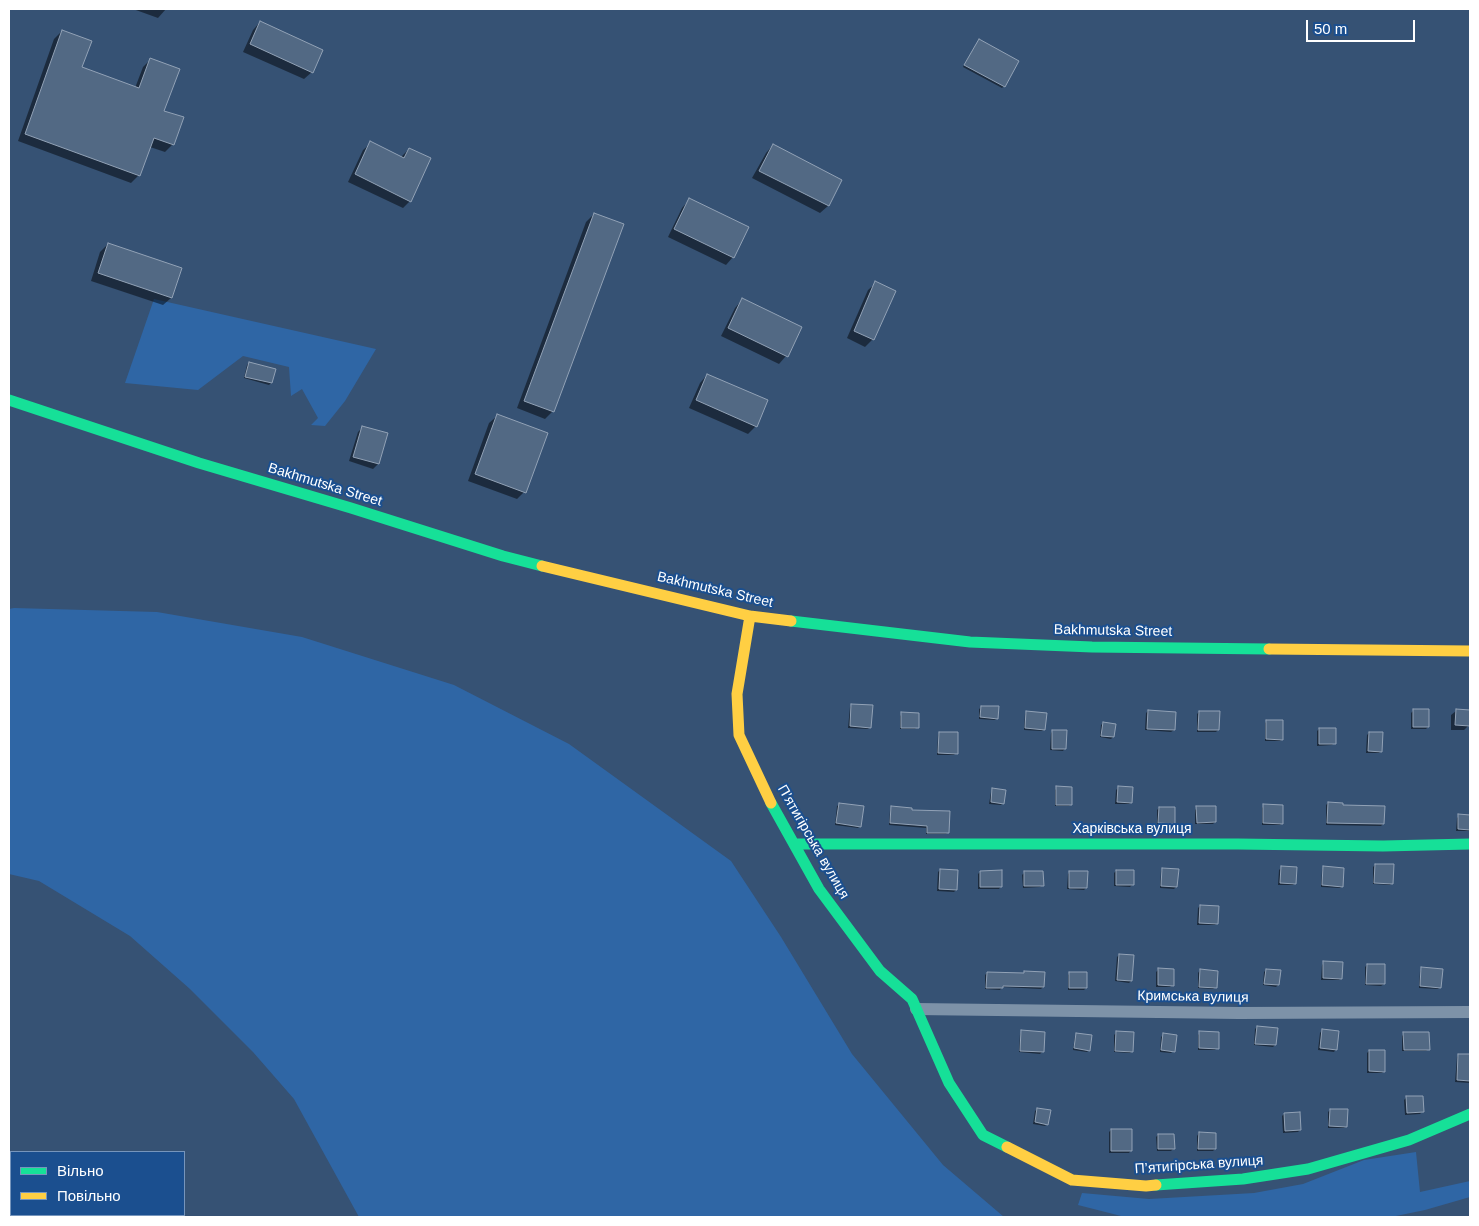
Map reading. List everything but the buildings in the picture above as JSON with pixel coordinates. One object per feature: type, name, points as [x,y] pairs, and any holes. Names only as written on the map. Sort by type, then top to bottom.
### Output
[{"type":"street","name":"Bakhmutska Street","points":[[9,400],[199,463],[504,556],[750,616],[970,642],[1092,647],[1470,651]]},
{"type":"street","name":"П’ятигірська вулиця","points":[[750,616],[737,694],[739,735],[770,802],[819,889],[880,971],[912,999],[949,1083],[983,1135],[1072,1180],[1146,1186],[1243,1179],[1308,1169],[1409,1140],[1470,1114]]},
{"type":"street","name":"Харківська вулиця","points":[[794,844],[1238,844],[1383,846],[1470,844]]},
{"type":"street","name":"Кримська вулиця","points":[[916,1010],[1239,1013],[1470,1012]]},
{"type":"shaded area","points":[[154,299],[376,349],[345,401],[325,426],[311,425],[318,418],[302,389],[291,396],[289,367],[243,356],[198,390],[125,383]]},
{"type":"shaded area","points":[[9,609],[157,612],[302,637],[454,685],[569,744],[731,861],[781,937],[852,1054],[943,1165],[1004,1217],[359,1217],[294,1099],[253,1052],[190,989],[130,936],[39,881],[9,874]]},
{"type":"shaded area","points":[[1416,1152],[1420,1192],[1470,1181],[1470,1197],[1425,1210],[1391,1217],[1125,1217],[1078,1205],[1082,1193],[1149,1199],[1254,1193],[1303,1184],[1364,1160]]},
{"type":"traffic: fast","points":[[9,400],[199,463],[503,556],[542,566]]},
{"type":"traffic: fast","points":[[791,621],[970,642],[1092,647],[1269,649]]},
{"type":"traffic: fast","points":[[771,803],[819,889],[880,971],[912,999],[949,1083],[983,1135],[1007,1147]]},
{"type":"traffic: fast","points":[[794,844],[1238,844],[1383,846],[1470,844]]},
{"type":"traffic: fast","points":[[1156,1185],[1243,1179],[1308,1169],[1409,1140],[1470,1114]]},
{"type":"traffic: slow","points":[[542,566],[750,616],[791,621]]},
{"type":"traffic: slow","points":[[750,616],[737,694],[739,735],[771,803]]},
{"type":"traffic: slow","points":[[1269,649],[1470,651]]},
{"type":"traffic: slow","points":[[1007,1147],[1072,1180],[1146,1186],[1156,1185]]}]
